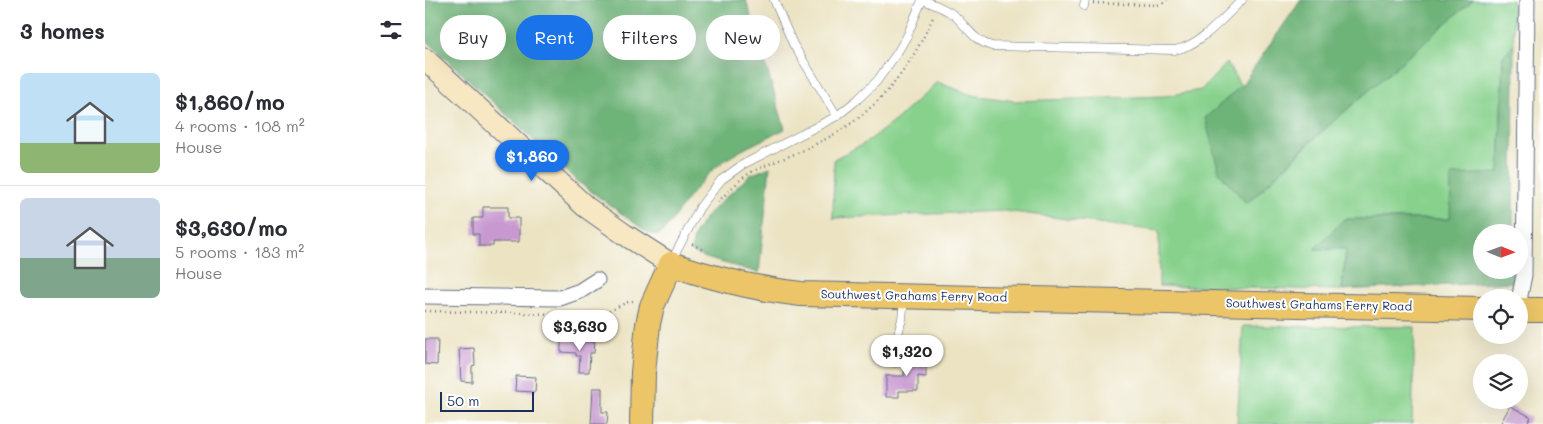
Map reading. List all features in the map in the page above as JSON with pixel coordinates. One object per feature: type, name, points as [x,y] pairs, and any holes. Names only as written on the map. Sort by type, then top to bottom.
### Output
[{"type":"main road","name":"Southwest Grahams Ferry Road","points":[[425,59],[587,207],[623,234],[671,264],[711,277],[765,290],[801,294],[1473,309]]},
{"type":"main road","points":[[642,424],[643,372],[648,324],[652,306],[671,264]]},
{"type":"street","points":[[1521,289],[1524,275],[1527,0]]},
{"type":"street","points":[[425,296],[560,298],[580,292],[597,280]]},
{"type":"lane","points":[[774,0],[793,44],[837,116]]},
{"type":"lane","points":[[671,264],[700,206],[721,180],[742,165],[837,116],[877,82],[907,36],[922,0],[951,14],[979,41],[992,46],[1175,50],[1185,48],[1200,39],[1242,0]]},
{"type":"lane","points":[[895,363],[897,338],[903,319],[904,296]]},
{"type":"path","points":[[1085,3],[1157,5],[1167,0]]},
{"type":"path","points":[[425,311],[600,315],[613,311],[627,302],[633,301],[652,306]]},
{"type":"green space","points":[[425,0],[746,0],[751,15],[706,15],[706,60],[764,60],[785,129],[731,156],[715,168],[688,198],[664,231],[658,235],[650,234],[581,184],[448,60],[506,60],[506,15],[440,15],[440,53],[425,39]]},
{"type":"green space","points":[[1301,0],[1473,0],[1312,140],[1247,204],[1219,172],[1205,118],[1241,86]]},
{"type":"green space","points":[[1459,0],[1512,0],[1514,44],[1503,56],[1499,173],[1450,219],[1344,219],[1315,249],[1346,249],[1342,290],[1159,286],[1159,231],[1005,211],[833,218],[834,159],[867,142],[896,120],[937,82],[972,95],[1015,101],[1165,96],[1201,90],[1227,63],[1241,86],[1206,119],[1247,204]]},
{"type":"green space","points":[[1514,44],[1513,224],[1473,224],[1473,279],[1513,279],[1513,282],[1342,290],[1346,249],[1314,249],[1344,219],[1450,219],[1451,175],[1499,173],[1503,56]]},
{"type":"green space","points":[[770,167],[759,273],[706,258],[691,251],[695,233],[707,215],[750,175]]},
{"type":"green space","points":[[1243,326],[1415,327],[1412,424],[1237,424]]},
{"type":"building","points":[[483,207],[508,207],[508,218],[519,218],[519,242],[493,242],[493,246],[479,246],[479,234],[473,234],[473,218],[483,218]]},
{"type":"building","points":[[425,339],[438,339],[437,365],[425,364]]},
{"type":"building","points":[[561,341],[595,342],[594,353],[590,353],[589,372],[579,372],[580,356],[576,356],[576,353],[561,352]]},
{"type":"building","points":[[474,348],[475,365],[472,366],[472,382],[461,381],[459,349]]},
{"type":"building","points":[[905,354],[919,354],[918,361],[926,362],[926,377],[918,376],[918,391],[899,391],[899,397],[886,397],[886,376],[904,376]]},
{"type":"building","points":[[516,376],[536,377],[535,392],[515,391]]},
{"type":"building","points":[[593,388],[602,388],[602,412],[608,412],[607,424],[591,424]]},
{"type":"building","points":[[1508,409],[1516,409],[1531,417],[1527,424],[1500,424]]}]
